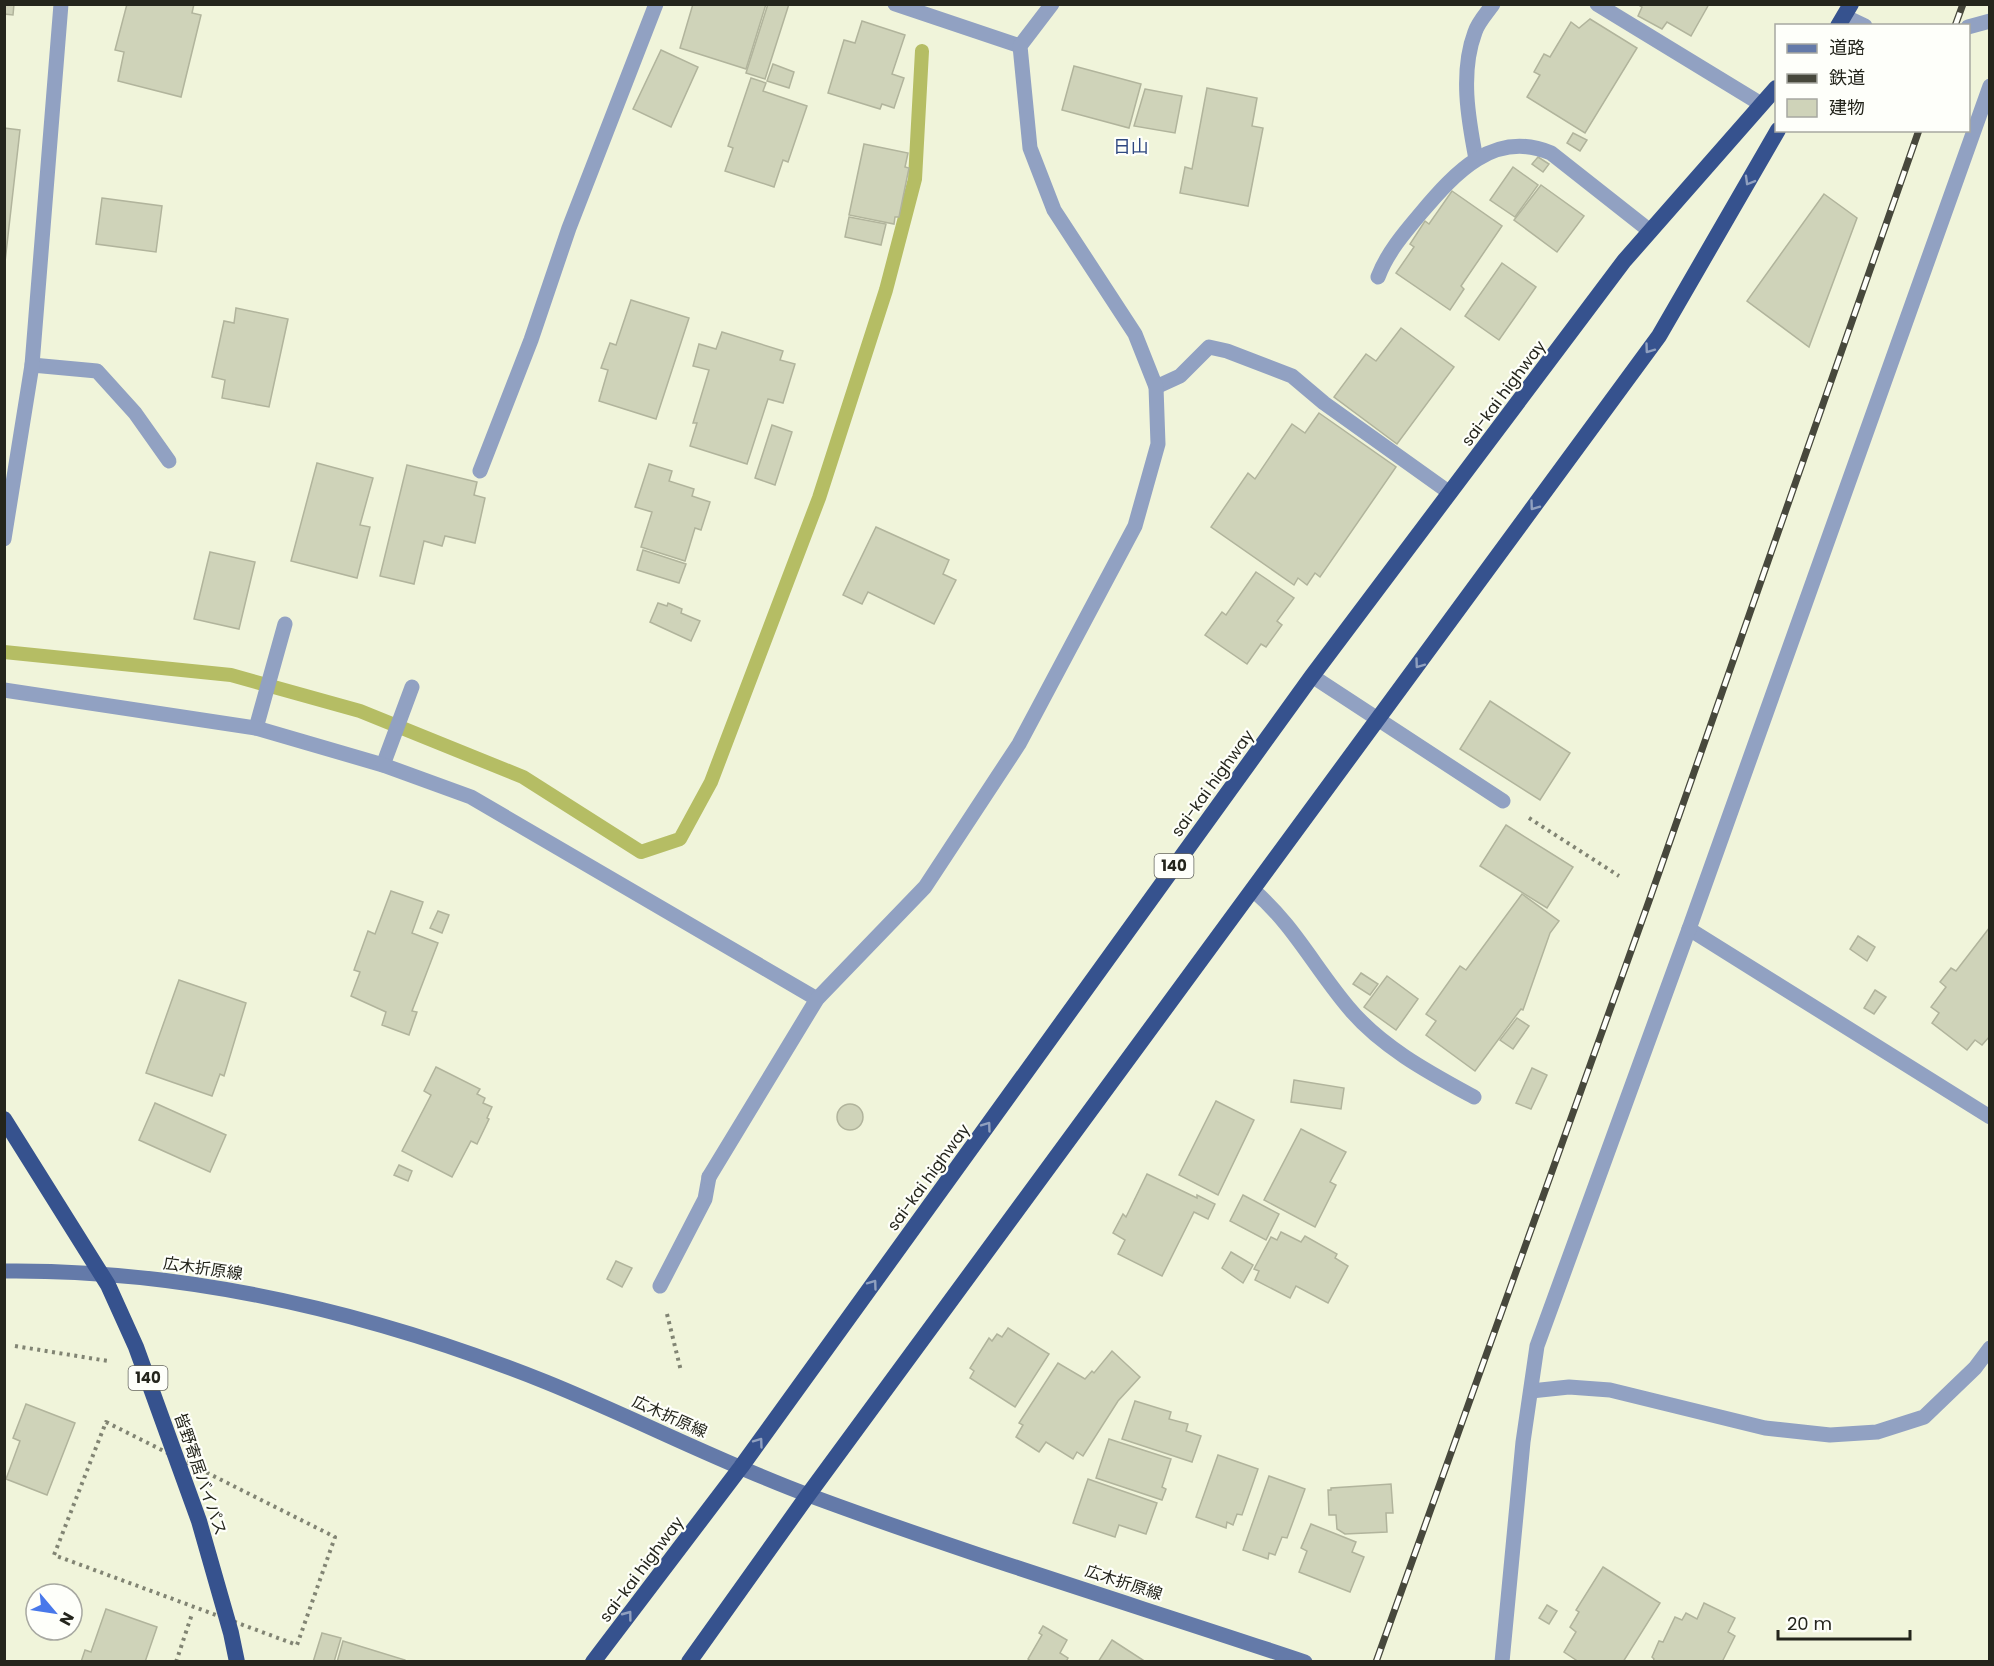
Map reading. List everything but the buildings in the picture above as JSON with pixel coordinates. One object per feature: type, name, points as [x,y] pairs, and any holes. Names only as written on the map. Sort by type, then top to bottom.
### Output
[{"type":"highway","name":"sai-kai highway","points":[[593,1662],[741,1467],[1312,676],[1624,261],[1775,89]]},
{"type":"highway","points":[[689,1662],[808,1495],[1659,336],[1777,132]]},
{"type":"highway","name":"皆野寄居バイパス","points":[[4,1119],[108,1285],[136,1347],[199,1521],[237,1662]]},
{"type":"main road","name":"広木折原線","points":[[4,1271],[180,1281],[257,1293],[340,1312],[426,1339],[544,1381],[808,1495],[1305,1662]]},
{"type":"street","points":[[4,539],[32,365],[61,4]]},
{"type":"street","points":[[480,471],[531,340],[568,228],[656,4]]},
{"type":"street","points":[[895,4],[1020,46]]},
{"type":"street","points":[[660,1286],[705,1199],[709,1177],[817,999],[925,886],[1019,744],[1135,526],[1158,444],[1155,387],[1135,334],[1054,210],[1030,148],[1020,46],[1052,4]]},
{"type":"street","points":[[1476,159],[1468,118],[1468,57],[1475,30],[1493,4]]},
{"type":"street","points":[[1597,4],[1761,104]]},
{"type":"street","points":[[1842,18],[1859,24]]},
{"type":"street","points":[[1970,26],[1989,21]]},
{"type":"street","points":[[1502,1662],[1523,1443],[1538,1346],[1989,86]]},
{"type":"street","points":[[1378,277],[1384,260],[1414,220],[1453,176],[1476,159],[1505,147],[1534,146],[1551,153],[1650,231]]},
{"type":"street","points":[[1155,387],[1180,376],[1209,347],[1227,351],[1292,376],[1324,403],[1450,493]]},
{"type":"street","points":[[32,365],[97,371],[135,413],[169,461]]},
{"type":"street","points":[[255,728],[285,624]]},
{"type":"street","points":[[1312,676],[1503,801]]},
{"type":"street","points":[[383,765],[412,687]]},
{"type":"street","points":[[4,690],[255,728],[383,765],[471,797],[817,999]]},
{"type":"street","points":[[1253,890],[1276,910],[1356,1015],[1407,1059],[1474,1097]]},
{"type":"street","points":[[1689,929],[1989,1117]]},
{"type":"street","points":[[1532,1391],[1569,1387],[1610,1390],[1765,1428],[1830,1435],[1876,1432],[1924,1418],[1975,1368],[1989,1348]]},
{"type":"path","points":[[1503,801],[1620,876]]},
{"type":"path","points":[[660,1286],[681,1371]]},
{"type":"path","points":[[176,1662],[194,1607]]},
{"type":"waterway","points":[[4,652],[231,675],[360,711],[523,777],[641,852],[680,839],[711,782],[819,498],[886,290],[915,179],[922,51]]},
{"type":"railway","points":[[1956,24],[1963,4]]},
{"type":"railway","points":[[1376,1662],[1649,901],[1918,132]]},
{"type":"district","name":"日山","points":[[1131,147]]}]
